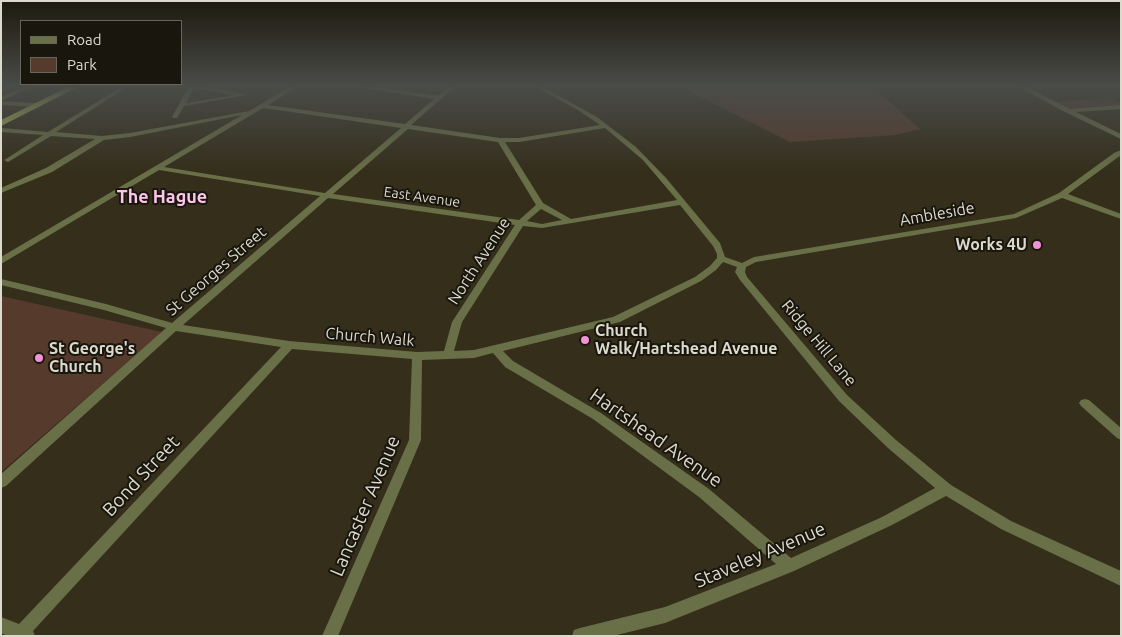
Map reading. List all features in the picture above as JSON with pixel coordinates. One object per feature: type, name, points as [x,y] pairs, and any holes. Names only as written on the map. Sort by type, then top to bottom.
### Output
[{"type":"highway","points":[[1,123],[17,116]]},
{"type":"street","points":[[8,160],[77,116]]},
{"type":"street","points":[[1,130],[102,138],[130,135],[227,116]]},
{"type":"street","points":[[1,261],[246,116]]},
{"type":"street","points":[[329,116],[500,140],[519,140],[606,126]]},
{"type":"street","name":"St Georges Street","points":[[1,482],[174,327],[418,116]]},
{"type":"street","points":[[590,116],[606,126],[646,160],[717,245],[721,258],[742,266]]},
{"type":"street","points":[[1075,116],[1121,137]]},
{"type":"street","points":[[1,191],[49,170],[102,138]]},
{"type":"street","points":[[500,140],[540,205],[571,222]]},
{"type":"street","name":"Ambleside","points":[[742,266],[754,260],[1016,216],[1062,195],[1121,152]]},
{"type":"street","name":"East Avenue","points":[[159,168],[326,195],[542,226],[682,202]]},
{"type":"street","points":[[1062,195],[1121,217]]},
{"type":"street","name":"North Avenue","points":[[448,355],[457,322],[520,224],[540,205]]},
{"type":"street","name":"Church Walk","points":[[1,282],[106,307],[174,327],[288,345],[417,356],[448,355],[474,354],[616,320],[698,279],[713,268],[721,258]]},
{"type":"street","name":"Ridge Hill Lane","points":[[742,266],[740,272],[743,278],[842,398],[892,444],[946,489],[1006,525],[1121,579]]},
{"type":"street","name":"Bond Street","points":[[24,635],[288,345]]},
{"type":"street","name":"Hartshead Avenue","points":[[496,349],[509,364],[597,416],[704,493],[789,566]]},
{"type":"street","name":"Lancaster Avenue","points":[[330,636],[416,440],[417,356]]},
{"type":"street","points":[[1085,404],[1121,435]]},
{"type":"street","name":"Staveley Avenue","points":[[580,636],[665,615],[789,566],[887,522],[946,489]]},
{"type":"street","points":[[1,625],[24,635]]},
{"type":"green space","points":[[738,116],[905,116],[920,129],[895,135],[790,142]]},
{"type":"green space","points":[[1,296],[162,332],[1,472]]},
{"type":"place","name":"Works 4U","points":[[1037,245]]},
{"type":"place","name":"Church Walk/Hartshead Avenue","points":[[585,340]]},
{"type":"place","name":"St George's Church","points":[[39,358]]},
{"type":"district","name":"The Hague","points":[[162,197]]}]
